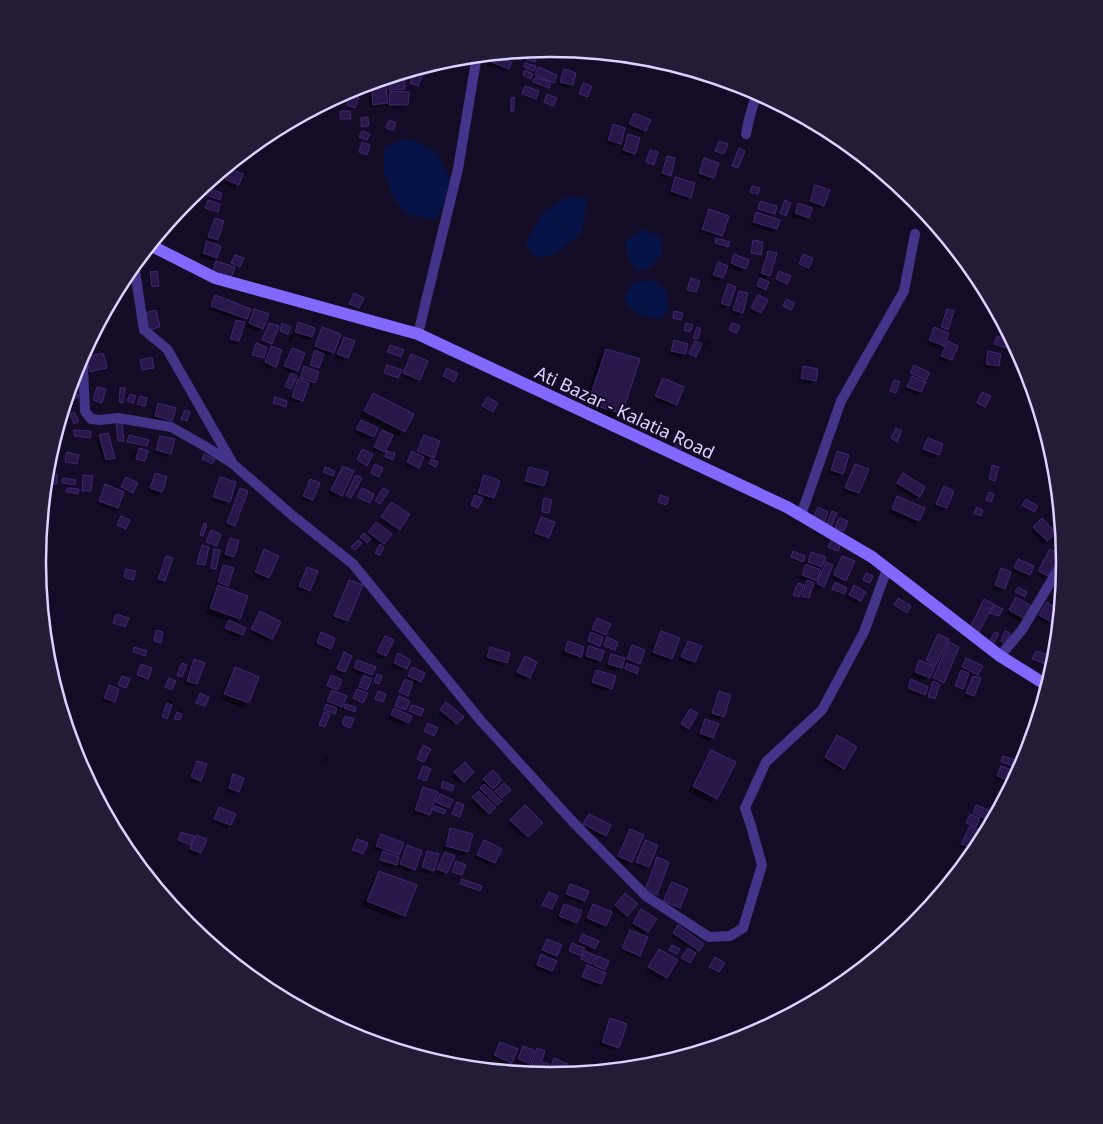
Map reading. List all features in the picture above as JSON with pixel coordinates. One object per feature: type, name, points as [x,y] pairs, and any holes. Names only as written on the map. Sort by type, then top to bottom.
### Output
[{"type":"main road","name":"Ati Bazar - Kalatia Road","points":[[156,248],[215,278],[418,334],[787,507],[872,557],[1000,656],[1042,682]]},
{"type":"street","points":[[418,334],[458,169],[476,63]]},
{"type":"street","points":[[746,134],[755,100]]},
{"type":"street","points":[[801,515],[841,401],[904,291],[915,234]]},
{"type":"street","points":[[136,275],[144,330],[167,349],[232,464]]},
{"type":"street","points":[[83,374],[85,411],[91,419],[118,418],[171,427],[204,445],[232,464],[353,564],[481,720],[572,820],[646,896],[709,937],[730,936],[744,928],[762,865],[745,808],[766,762],[822,710],[864,632],[886,569]]},
{"type":"street","points":[[1000,656],[1022,630],[1057,572]]},
{"type":"shaded area","points":[[401,139],[414,140],[437,153],[450,178],[449,194],[436,220],[406,214],[394,199],[384,172],[384,149]]},
{"type":"shaded area","points":[[566,197],[588,197],[582,233],[553,255],[536,258],[525,244],[543,213]]},
{"type":"shaded area","points":[[643,229],[661,237],[663,252],[650,269],[637,271],[628,259],[625,241]]},
{"type":"shaded area","points":[[654,280],[667,292],[668,311],[659,319],[639,314],[627,306],[625,294],[635,282]]},
{"type":"building","points":[[537,57],[535,62],[527,60],[528,58]]},
{"type":"building","points":[[505,59],[512,62],[509,69],[489,61]]},
{"type":"building","points":[[525,63],[536,66],[534,71],[524,67]]},
{"type":"building","points":[[538,67],[557,75],[554,83],[535,75]]},
{"type":"building","points":[[564,69],[576,73],[573,85],[560,82]]},
{"type":"building","points":[[525,70],[533,74],[531,79],[523,75]]},
{"type":"building","points":[[423,74],[418,86],[410,83],[413,77]]},
{"type":"building","points":[[535,77],[551,82],[549,88],[533,82]]},
{"type":"building","points":[[405,80],[405,89],[389,90],[389,84]]},
{"type":"building","points":[[583,83],[592,86],[588,97],[579,94]]},
{"type":"building","points":[[385,85],[388,103],[373,105],[372,90]]},
{"type":"building","points":[[525,86],[539,91],[536,99],[522,94]]},
{"type":"building","points":[[390,91],[409,92],[408,105],[389,105]]},
{"type":"building","points":[[547,94],[557,98],[553,106],[544,102]]},
{"type":"building","points":[[355,96],[359,98],[355,108],[347,105],[349,99]]},
{"type":"building","points":[[514,97],[514,111],[511,112],[511,98]]},
{"type":"building","points":[[340,111],[350,111],[351,119],[340,119]]},
{"type":"building","points":[[634,113],[651,120],[646,131],[629,124]]},
{"type":"building","points":[[368,117],[369,126],[361,127],[361,118]]},
{"type":"building","points":[[389,120],[396,123],[393,130],[386,128]]},
{"type":"building","points":[[613,124],[625,128],[621,144],[608,140]]},
{"type":"building","points":[[362,131],[370,134],[367,140],[359,137]]},
{"type":"building","points":[[628,134],[640,138],[635,154],[623,150]]},
{"type":"building","points":[[719,141],[728,144],[724,154],[715,151]]},
{"type":"building","points":[[362,142],[370,145],[367,155],[359,152]]},
{"type":"building","points":[[739,148],[745,151],[738,168],[732,166]]},
{"type":"building","points":[[650,150],[658,152],[654,165],[646,162]]},
{"type":"building","points":[[667,156],[675,158],[671,176],[662,173]]},
{"type":"building","points":[[704,158],[719,163],[714,178],[699,173]]},
{"type":"building","points":[[233,170],[243,174],[239,185],[226,180],[228,174]]},
{"type":"building","points":[[675,177],[695,183],[691,198],[671,191]]},
{"type":"building","points":[[815,185],[830,190],[824,206],[810,201]]},
{"type":"building","points":[[752,186],[760,188],[758,194],[750,192]]},
{"type":"building","points":[[210,189],[222,193],[220,200],[205,194]]},
{"type":"building","points":[[208,200],[220,204],[218,212],[205,208]]},
{"type":"building","points":[[785,200],[791,203],[786,216],[780,213]]},
{"type":"building","points":[[760,201],[777,206],[775,214],[758,209]]},
{"type":"building","points":[[798,203],[812,208],[809,218],[795,213]]},
{"type":"building","points":[[709,209],[729,216],[722,236],[702,229]]},
{"type":"building","points":[[756,212],[780,220],[777,229],[753,222]]},
{"type":"building","points":[[215,218],[224,221],[218,240],[208,237]]},
{"type":"building","points":[[716,238],[730,242],[728,247],[715,243]]},
{"type":"building","points":[[753,240],[763,242],[761,255],[751,253]]},
{"type":"building","points":[[207,241],[221,246],[217,258],[203,253]]},
{"type":"building","points":[[768,251],[777,253],[770,276],[761,273]]},
{"type":"building","points":[[734,254],[749,260],[746,269],[731,263]]},
{"type":"building","points":[[803,254],[813,258],[809,268],[799,264]]},
{"type":"building","points":[[235,255],[244,258],[240,267],[231,263]]},
{"type":"building","points":[[216,261],[235,267],[230,280],[212,274]]},
{"type":"building","points":[[718,262],[728,266],[723,278],[713,275]]},
{"type":"building","points":[[157,271],[159,286],[152,287],[150,272]]},
{"type":"building","points":[[779,271],[791,276],[787,284],[776,279]]},
{"type":"building","points":[[691,278],[700,281],[696,292],[687,290]]},
{"type":"building","points":[[760,278],[769,282],[766,290],[757,286]]},
{"type":"building","points":[[728,284],[736,287],[729,306],[721,303]]},
{"type":"building","points":[[739,291],[748,293],[743,313],[733,310]]},
{"type":"building","points":[[354,293],[364,298],[359,308],[349,304]]},
{"type":"building","points":[[215,295],[251,309],[247,319],[211,306]]},
{"type":"building","points":[[758,295],[768,300],[761,313],[751,308]]},
{"type":"building","points":[[786,299],[795,303],[791,310],[783,306]]},
{"type":"building","points":[[254,309],[269,314],[263,329],[249,323]]},
{"type":"building","points":[[947,309],[954,311],[948,330],[941,327]]},
{"type":"building","points":[[156,310],[160,327],[148,330],[144,313]]},
{"type":"building","points":[[674,311],[683,313],[681,320],[673,318]]},
{"type":"building","points":[[236,320],[245,322],[239,341],[230,339]]},
{"type":"building","points":[[298,322],[315,328],[312,337],[295,332]]},
{"type":"building","points":[[269,323],[279,326],[272,344],[262,340]]},
{"type":"building","points":[[282,323],[291,327],[288,334],[280,331]]},
{"type":"building","points":[[686,323],[693,325],[690,332],[684,330]]},
{"type":"building","points":[[732,323],[740,326],[737,333],[729,330]]},
{"type":"building","points":[[322,327],[341,334],[334,353],[315,346]]},
{"type":"building","points":[[697,327],[701,329],[698,339],[693,338]]},
{"type":"building","points":[[934,327],[949,333],[944,346],[929,340]]},
{"type":"building","points":[[997,336],[1005,339],[1007,344],[1006,348],[994,344]]},
{"type":"building","points":[[344,337],[355,341],[348,358],[337,354]]},
{"type":"building","points":[[674,340],[688,344],[685,354],[671,351]]},
{"type":"building","points":[[695,341],[702,344],[696,357],[689,353]]},
{"type":"building","points":[[948,341],[958,346],[952,360],[941,356]]},
{"type":"building","points":[[256,343],[267,347],[264,358],[252,355]]},
{"type":"building","points":[[390,345],[404,350],[401,357],[387,352]]},
{"type":"building","points":[[271,346],[282,350],[276,367],[265,362]]},
{"type":"building","points":[[292,348],[305,353],[298,371],[284,366]]},
{"type":"building","points":[[606,349],[640,359],[622,414],[588,403]]},
{"type":"building","points":[[315,350],[324,354],[319,368],[310,365]]},
{"type":"building","points":[[988,351],[1001,354],[999,366],[986,364]]},
{"type":"building","points":[[103,353],[107,368],[90,372],[88,363],[91,356]]},
{"type":"building","points":[[411,354],[428,361],[420,380],[403,373]]},
{"type":"building","points":[[152,357],[154,368],[142,370],[140,360]]},
{"type":"building","points":[[387,365],[402,370],[398,378],[384,373]]},
{"type":"building","points":[[914,365],[930,373],[926,380],[910,373]]},
{"type":"building","points":[[304,366],[319,372],[315,383],[300,378]]},
{"type":"building","points":[[803,366],[818,369],[816,381],[801,378]]},
{"type":"building","points":[[447,368],[458,373],[454,382],[443,376]]},
{"type":"building","points":[[291,373],[297,376],[291,389],[285,386]]},
{"type":"building","points":[[912,376],[926,382],[921,392],[907,387]]},
{"type":"building","points":[[663,378],[684,387],[677,405],[655,396]]},
{"type":"building","points":[[298,379],[309,383],[303,401],[292,397]]},
{"type":"building","points":[[894,380],[900,382],[896,393],[890,391]]},
{"type":"building","points":[[97,387],[106,389],[102,403],[93,400]]},
{"type":"building","points":[[120,388],[125,388],[123,403],[119,402]]},
{"type":"building","points":[[982,392],[991,396],[985,407],[977,403]]},
{"type":"building","points":[[373,393],[414,414],[405,432],[364,411]]},
{"type":"building","points":[[130,394],[136,396],[133,403],[127,401]]},
{"type":"building","points":[[140,396],[147,398],[145,406],[137,404]]},
{"type":"building","points":[[275,397],[287,401],[286,407],[273,403]]},
{"type":"building","points":[[487,397],[498,403],[493,412],[482,406]]},
{"type":"building","points":[[158,403],[176,408],[172,421],[155,416]]},
{"type":"building","points":[[185,410],[190,412],[187,421],[181,419]]},
{"type":"building","points":[[74,412],[79,421],[74,424],[70,414]]},
{"type":"building","points":[[361,420],[378,428],[374,437],[356,429]]},
{"type":"building","points":[[122,423],[124,441],[118,441],[116,424]]},
{"type":"building","points":[[896,428],[902,431],[897,442],[891,438]]},
{"type":"building","points":[[74,430],[91,431],[90,438],[74,436]]},
{"type":"building","points":[[382,430],[393,435],[385,452],[374,447]]},
{"type":"building","points":[[108,433],[115,458],[106,460],[99,435]]},
{"type":"building","points":[[129,435],[149,440],[147,446],[127,442]]},
{"type":"building","points":[[424,435],[440,441],[434,458],[417,451]]},
{"type":"building","points":[[160,436],[175,439],[171,454],[156,450]]},
{"type":"building","points":[[928,438],[943,444],[939,455],[923,449]]},
{"type":"building","points":[[677,441],[683,444],[680,451],[674,448]]},
{"type":"building","points":[[139,448],[148,451],[145,461],[136,459]]},
{"type":"building","points":[[362,449],[373,454],[367,466],[357,460]]},
{"type":"building","points":[[387,451],[395,453],[393,460],[385,457]]},
{"type":"building","points":[[412,451],[424,457],[419,468],[407,462]]},
{"type":"building","points":[[837,451],[849,455],[843,474],[831,470]]},
{"type":"building","points":[[67,452],[79,455],[77,464],[65,462]]},
{"type":"building","points":[[204,454],[215,459],[212,464],[202,459]]},
{"type":"building","points":[[431,459],[438,462],[436,467],[429,464]]},
{"type":"building","points":[[375,464],[383,468],[379,477],[371,473]]},
{"type":"building","points":[[855,464],[869,469],[859,493],[845,488]]},
{"type":"building","points":[[992,465],[999,467],[995,481],[989,479]]},
{"type":"building","points":[[343,466],[354,471],[342,496],[331,490]]},
{"type":"building","points":[[325,467],[335,471],[333,476],[323,472]]},
{"type":"building","points":[[529,467],[548,472],[544,486],[525,481]]},
{"type":"building","points":[[155,473],[167,477],[162,492],[150,488]]},
{"type":"building","points":[[903,473],[925,487],[920,497],[897,483]]},
{"type":"building","points":[[54,474],[57,474],[57,484],[53,484]]},
{"type":"building","points":[[83,475],[93,476],[91,491],[82,491]]},
{"type":"building","points":[[356,475],[362,478],[351,498],[346,495]]},
{"type":"building","points":[[484,475],[500,481],[494,498],[478,493]]},
{"type":"building","points":[[126,477],[138,483],[133,493],[121,487]]},
{"type":"building","points":[[220,477],[236,482],[230,502],[213,497]]},
{"type":"building","points":[[63,478],[76,480],[75,485],[62,483]]},
{"type":"building","points":[[310,479],[320,483],[313,500],[303,496]]},
{"type":"building","points":[[105,484],[124,492],[118,508],[99,501]]},
{"type":"building","points":[[944,486],[954,491],[947,508],[936,504]]},
{"type":"building","points":[[67,488],[79,489],[78,494],[66,492]]},
{"type":"building","points":[[240,488],[248,491],[235,526],[227,523]]},
{"type":"building","points":[[362,488],[374,494],[370,503],[357,497]]},
{"type":"building","points":[[383,488],[389,491],[380,504],[375,501]]},
{"type":"building","points":[[989,492],[994,494],[991,502],[986,500]]},
{"type":"building","points":[[475,495],[483,498],[478,508],[471,505]]},
{"type":"building","points":[[660,495],[669,498],[666,505],[658,502]]},
{"type":"building","points":[[897,496],[925,508],[919,521],[892,509]]},
{"type":"building","points":[[544,498],[552,500],[549,513],[542,512]]},
{"type":"building","points":[[1026,499],[1038,506],[1034,512],[1022,505]]},
{"type":"building","points":[[391,502],[410,514],[400,530],[381,517]]},
{"type":"building","points":[[818,507],[828,512],[823,525],[812,520]]},
{"type":"building","points":[[977,507],[983,510],[981,516],[974,513]]},
{"type":"building","points":[[832,511],[837,513],[832,525],[827,523]]},
{"type":"building","points":[[121,516],[130,520],[126,529],[117,525]]},
{"type":"building","points":[[541,517],[555,522],[549,538],[535,533]]},
{"type":"building","points":[[839,518],[848,521],[844,531],[835,528]]},
{"type":"building","points":[[1042,518],[1056,533],[1047,541],[1033,527]]},
{"type":"building","points":[[376,522],[392,534],[384,544],[368,532]]},
{"type":"building","points":[[204,523],[207,524],[203,536],[200,535]]},
{"type":"building","points":[[211,530],[221,534],[217,546],[206,542]]},
{"type":"building","points":[[364,533],[371,539],[367,543],[360,537]]},
{"type":"building","points":[[833,537],[842,541],[838,551],[828,547]]},
{"type":"building","points":[[230,538],[239,541],[234,557],[225,554]]},
{"type":"building","points":[[358,540],[362,543],[355,550],[351,547]]},
{"type":"building","points":[[380,544],[384,547],[380,555],[375,553]]},
{"type":"building","points":[[202,545],[209,547],[205,565],[197,564]]},
{"type":"building","points":[[214,549],[220,550],[216,569],[211,568]]},
{"type":"building","points":[[264,549],[279,556],[269,578],[255,572]]},
{"type":"building","points":[[1050,549],[1057,552],[1057,560],[1048,576],[1038,571]]},
{"type":"building","points":[[793,551],[805,556],[803,562],[791,557]]},
{"type":"building","points":[[811,552],[826,557],[822,567],[808,562]]},
{"type":"building","points":[[166,556],[173,558],[165,581],[158,579]]},
{"type":"building","points":[[842,556],[855,561],[846,581],[834,575]]},
{"type":"building","points":[[1018,559],[1034,566],[1030,575],[1014,568]]},
{"type":"building","points":[[826,562],[833,565],[824,587],[817,584]]},
{"type":"building","points":[[806,564],[821,570],[817,581],[802,575]]},
{"type":"building","points":[[223,565],[234,568],[228,586],[218,582]]},
{"type":"building","points":[[307,567],[318,571],[310,591],[299,586]]},
{"type":"building","points":[[1001,568],[1011,572],[1005,589],[995,585]]},
{"type":"building","points":[[126,569],[136,571],[133,580],[124,577]]},
{"type":"building","points":[[866,573],[873,576],[870,583],[863,580]]},
{"type":"building","points":[[349,580],[363,585],[348,621],[334,616]]},
{"type":"building","points":[[807,580],[814,583],[809,598],[802,596]]},
{"type":"building","points":[[835,582],[847,588],[844,594],[832,589]]},
{"type":"building","points":[[798,583],[804,585],[799,597],[793,595]]},
{"type":"building","points":[[218,585],[248,596],[240,619],[210,608]]},
{"type":"building","points":[[854,585],[866,592],[861,601],[849,595]]},
{"type":"building","points":[[1018,587],[1027,592],[1025,597],[1015,592]]},
{"type":"building","points":[[1016,597],[1032,606],[1025,619],[1009,610]]},
{"type":"building","points":[[898,598],[911,606],[907,613],[894,605]]},
{"type":"building","points":[[984,599],[994,604],[979,632],[970,628]]},
{"type":"building","points":[[1047,602],[1055,607],[1051,622],[1039,615]]},
{"type":"building","points":[[994,605],[1003,609],[999,616],[990,613]]},
{"type":"building","points":[[260,611],[281,622],[272,639],[251,629]]},
{"type":"building","points":[[116,614],[129,618],[125,627],[113,623]]},
{"type":"building","points":[[597,618],[611,624],[606,635],[592,629]]},
{"type":"building","points":[[229,620],[246,628],[243,635],[225,628]]},
{"type":"building","points":[[156,630],[163,632],[161,643],[154,641]]},
{"type":"building","points":[[661,631],[680,638],[672,659],[653,652]]},
{"type":"building","points":[[1005,631],[1010,633],[1006,643],[1001,641]]},
{"type":"building","points":[[321,632],[335,638],[331,649],[317,643]]},
{"type":"building","points":[[591,632],[603,637],[600,646],[588,641]]},
{"type":"building","points":[[995,632],[999,634],[992,646],[988,644]]},
{"type":"building","points":[[938,634],[949,639],[936,665],[926,660]]},
{"type":"building","points":[[385,636],[394,640],[386,656],[377,652]]},
{"type":"building","points":[[607,637],[618,642],[615,650],[604,646]]},
{"type":"building","points":[[568,641],[584,647],[581,657],[565,651]]},
{"type":"building","points":[[688,641],[702,646],[695,662],[681,657]]},
{"type":"building","points":[[949,642],[959,647],[944,683],[933,678]]},
{"type":"building","points":[[632,645],[645,650],[640,664],[627,659]]},
{"type":"building","points":[[589,646],[604,651],[601,661],[586,656]]},
{"type":"building","points":[[134,647],[147,651],[145,656],[133,652]]},
{"type":"building","points":[[490,647],[510,653],[507,663],[487,657]]},
{"type":"building","points":[[1036,651],[1048,655],[1045,664],[1032,659]]},
{"type":"building","points":[[344,652],[352,656],[345,672],[337,669]]},
{"type":"building","points":[[398,653],[411,660],[407,669],[394,663]]},
{"type":"building","points":[[611,654],[625,658],[622,668],[608,664]]},
{"type":"building","points":[[525,656],[537,662],[530,678],[517,672]]},
{"type":"building","points":[[966,658],[983,666],[978,675],[962,667]]},
{"type":"building","points":[[194,659],[205,663],[197,684],[187,681]]},
{"type":"building","points":[[357,660],[376,667],[372,675],[354,668]]},
{"type":"building","points":[[919,660],[935,666],[930,678],[915,672]]},
{"type":"building","points":[[182,663],[187,665],[182,677],[177,675]]},
{"type":"building","points":[[627,663],[639,668],[637,674],[625,669]]},
{"type":"building","points":[[141,664],[152,668],[148,679],[137,675]]},
{"type":"building","points":[[235,667],[259,677],[249,703],[224,694]]},
{"type":"building","points":[[412,667],[425,673],[421,682],[408,676]]},
{"type":"building","points":[[596,670],[616,676],[612,689],[592,682]]},
{"type":"building","points":[[961,670],[969,673],[963,689],[955,686]]},
{"type":"building","points":[[377,674],[382,676],[379,684],[374,682]]},
{"type":"building","points":[[331,675],[342,680],[338,690],[327,686]]},
{"type":"building","points":[[364,675],[372,679],[367,690],[359,687]]},
{"type":"building","points":[[122,676],[130,679],[126,688],[118,685]]},
{"type":"building","points":[[973,676],[981,678],[974,696],[966,693]]},
{"type":"building","points":[[169,678],[176,681],[172,690],[165,687]]},
{"type":"building","points":[[405,679],[413,682],[408,696],[399,692]]},
{"type":"building","points":[[911,679],[928,687],[925,695],[908,688]]},
{"type":"building","points":[[933,681],[940,684],[935,699],[928,697]]},
{"type":"building","points":[[109,685],[119,689],[115,702],[104,698]]},
{"type":"building","points":[[357,689],[368,693],[363,703],[353,698]]},
{"type":"building","points":[[332,690],[347,696],[342,707],[327,701]]},
{"type":"building","points":[[378,691],[386,694],[383,702],[375,699]]},
{"type":"building","points":[[719,691],[731,695],[724,717],[712,713]]},
{"type":"building","points":[[200,693],[209,697],[205,706],[196,703]]},
{"type":"building","points":[[399,696],[410,701],[406,710],[395,706]]},
{"type":"building","points":[[446,702],[464,717],[457,724],[440,710]]},
{"type":"building","points":[[167,703],[172,705],[167,719],[162,717]]},
{"type":"building","points":[[326,704],[337,708],[335,714],[324,710]]},
{"type":"building","points":[[345,704],[356,707],[355,712],[344,708]]},
{"type":"building","points":[[412,705],[424,709],[421,716],[409,711]]},
{"type":"building","points":[[394,708],[412,716],[409,723],[391,715]]},
{"type":"building","points":[[690,709],[698,713],[689,729],[681,724]]},
{"type":"building","points":[[177,712],[182,714],[180,720],[174,719]]},
{"type":"building","points":[[324,712],[330,714],[325,727],[319,725]]},
{"type":"building","points":[[345,716],[354,719],[350,728],[342,724]]},
{"type":"building","points":[[705,719],[719,724],[713,738],[700,733]]},
{"type":"building","points":[[428,723],[438,728],[434,736],[424,731]]},
{"type":"building","points":[[837,735],[857,747],[844,769],[825,757]]},
{"type":"building","points":[[423,745],[431,749],[424,762],[417,759]]},
{"type":"building","points":[[711,750],[736,762],[717,799],[693,786]]},
{"type":"building","points":[[1003,756],[1015,760],[1013,766],[1001,762]]},
{"type":"building","points":[[197,761],[207,764],[201,781],[191,777]]},
{"type":"building","points":[[465,762],[474,772],[464,782],[454,772]]},
{"type":"building","points":[[423,766],[431,769],[426,781],[418,778]]},
{"type":"building","points":[[1001,766],[1012,770],[1007,780],[997,776]]},
{"type":"building","points":[[493,770],[502,780],[493,789],[483,779]]},
{"type":"building","points":[[233,774],[244,778],[239,792],[229,788]]},
{"type":"building","points":[[443,781],[454,786],[452,791],[441,787]]},
{"type":"building","points":[[504,783],[511,790],[502,798],[495,791]]},
{"type":"building","points":[[484,784],[502,801],[497,805],[480,788]]},
{"type":"building","points":[[423,787],[438,792],[430,815],[415,810]]},
{"type":"building","points":[[479,791],[496,807],[489,814],[472,797]]},
{"type":"building","points":[[440,794],[453,800],[449,808],[436,802]]},
{"type":"building","points":[[457,802],[464,805],[460,817],[452,814]]},
{"type":"building","points":[[525,805],[543,823],[528,837],[510,820]]},
{"type":"building","points":[[976,805],[991,811],[987,819],[973,813]]},
{"type":"building","points":[[435,806],[446,810],[444,814],[433,810]]},
{"type":"building","points":[[219,807],[236,814],[231,825],[214,819]]},
{"type":"building","points":[[589,814],[611,825],[606,836],[583,824]]},
{"type":"building","points":[[970,814],[980,818],[976,827],[966,823]]},
{"type":"building","points":[[970,826],[978,829],[969,847],[961,844]]},
{"type":"building","points":[[450,828],[473,834],[468,852],[446,846]]},
{"type":"building","points":[[630,829],[644,835],[632,862],[618,856]]},
{"type":"building","points":[[181,832],[194,836],[191,845],[178,840]]},
{"type":"building","points":[[381,834],[404,843],[399,855],[376,846]]},
{"type":"building","points":[[196,835],[207,839],[201,853],[190,849]]},
{"type":"building","points":[[357,839],[368,843],[363,854],[352,850]]},
{"type":"building","points":[[484,840],[502,849],[495,863],[477,855]]},
{"type":"building","points":[[645,840],[658,845],[649,867],[636,862]]},
{"type":"building","points":[[407,845],[422,851],[415,870],[400,864]]},
{"type":"building","points":[[383,851],[399,857],[397,865],[380,860]]},
{"type":"building","points":[[427,851],[439,854],[434,871],[422,867]]},
{"type":"building","points":[[445,852],[455,856],[447,873],[437,869]]},
{"type":"building","points":[[657,857],[669,862],[657,895],[645,890]]},
{"type":"building","points":[[456,861],[466,865],[462,875],[452,872]]},
{"type":"building","points":[[379,871],[417,885],[405,916],[367,901]]},
{"type":"building","points":[[462,879],[482,886],[480,891],[460,884]]},
{"type":"building","points":[[672,882],[688,889],[680,908],[663,901]]},
{"type":"building","points":[[570,884],[589,891],[585,901],[566,894]]},
{"type":"building","points":[[549,892],[558,896],[552,909],[542,905]]},
{"type":"building","points":[[625,893],[638,904],[627,916],[615,905]]},
{"type":"building","points":[[564,904],[582,911],[577,923],[559,916]]},
{"type":"building","points":[[593,904],[612,912],[606,926],[587,918]]},
{"type":"building","points":[[641,909],[657,919],[648,932],[633,923]]},
{"type":"building","points":[[678,925],[704,944],[699,951],[673,933]]},
{"type":"building","points":[[630,930],[648,937],[640,956],[622,948]]},
{"type":"building","points":[[582,934],[599,941],[595,949],[579,941]]},
{"type":"building","points":[[547,939],[562,945],[557,956],[542,950]]},
{"type":"building","points":[[572,943],[585,948],[581,956],[569,951]]},
{"type":"building","points":[[672,945],[680,949],[677,954],[669,950]]},
{"type":"building","points":[[688,948],[696,953],[690,963],[681,958]]},
{"type":"building","points":[[659,949],[678,960],[667,978],[648,967]]},
{"type":"building","points":[[585,951],[596,956],[592,964],[581,959]]},
{"type":"building","points":[[541,954],[557,961],[552,971],[537,965]]},
{"type":"building","points":[[598,956],[609,961],[605,970],[594,965]]},
{"type":"building","points":[[715,957],[725,963],[719,972],[709,967]]},
{"type":"building","points":[[587,965],[606,973],[601,984],[582,977]]},
{"type":"building","points":[[610,1018],[627,1024],[619,1048],[602,1042]]},
{"type":"building","points":[[500,1042],[518,1049],[512,1063],[494,1055]]},
{"type":"building","points":[[523,1046],[534,1050],[529,1063],[518,1059]]},
{"type":"building","points":[[537,1048],[545,1051],[539,1067],[530,1065]]},
{"type":"building","points":[[554,1058],[568,1064],[567,1067],[550,1067]]},
{"type":"building","points":[[543,1062],[549,1064],[548,1067],[541,1067]]}]
